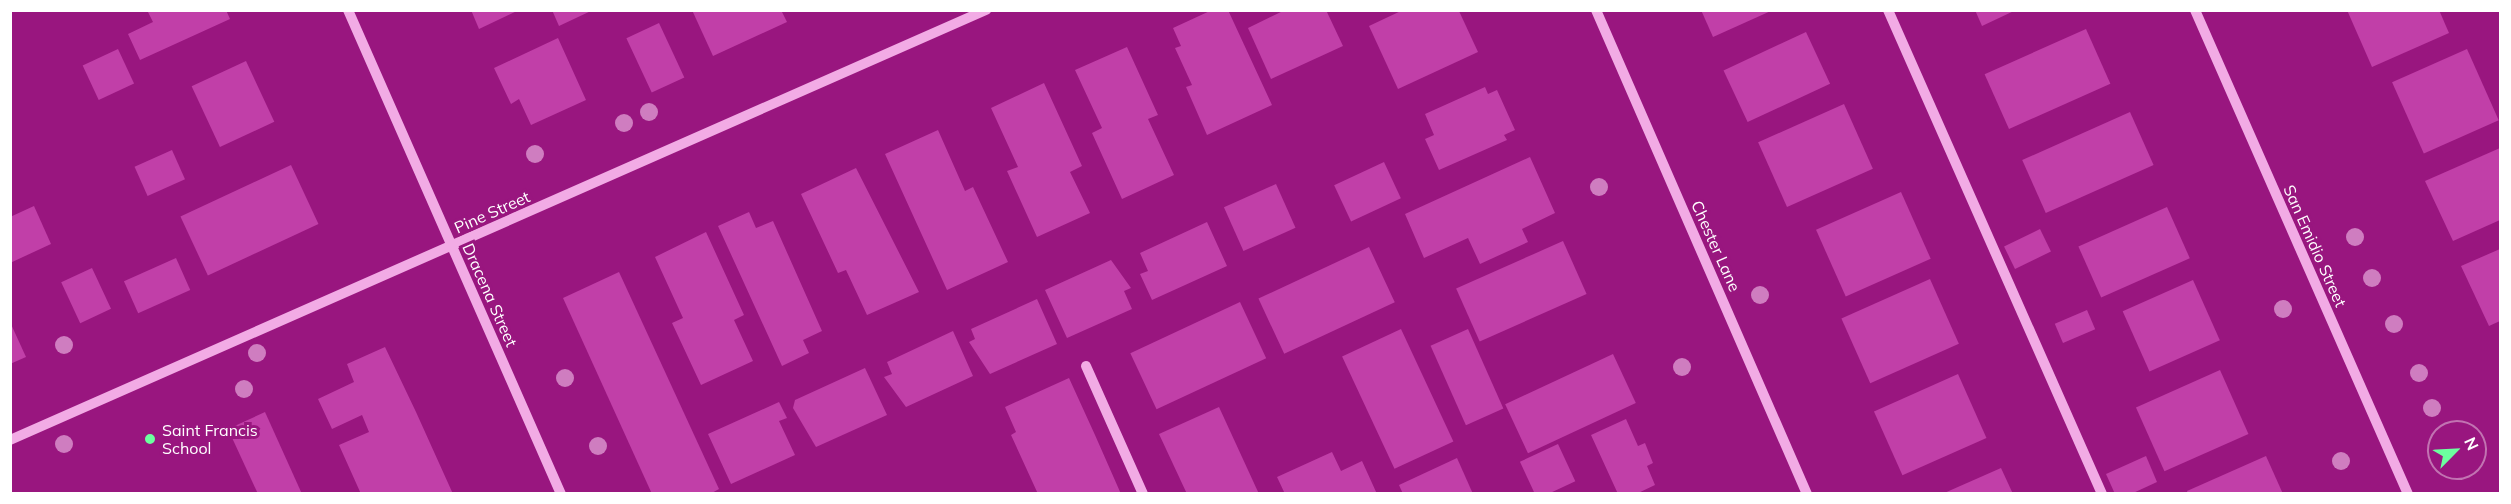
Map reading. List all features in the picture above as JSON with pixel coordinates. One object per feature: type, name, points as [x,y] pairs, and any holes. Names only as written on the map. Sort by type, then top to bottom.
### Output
[{"type":"street","name":"Dracena Street","points":[[348,10],[561,494]]},
{"type":"street","name":"Pine Street","points":[[10,440],[452,246],[971,13],[986,10]]},
{"type":"street","name":"Chester Lane","points":[[1596,10],[1807,494]]},
{"type":"street","points":[[1888,10],[2102,494]]},
{"type":"street","name":"San Emidio Street","points":[[2195,10],[2408,494]]},
{"type":"street","points":[[1086,366],[1143,494]]},
{"type":"building","points":[[147,10],[226,10],[230,19],[140,60],[128,34],[153,22]]},
{"type":"building","points":[[471,10],[519,10],[479,29]]},
{"type":"building","points":[[552,10],[593,10],[559,26]]},
{"type":"building","points":[[692,10],[781,10],[787,22],[713,56]]},
{"type":"building","points":[[1212,10],[1228,10],[1272,105],[1207,135],[1186,87],[1192,85],[1175,48],[1181,46],[1173,28]]},
{"type":"building","points":[[1285,10],[1326,10],[1343,46],[1271,79],[1248,28]]},
{"type":"building","points":[[1403,10],[1459,11],[1478,52],[1398,89],[1369,26]]},
{"type":"building","points":[[1701,10],[1773,10],[1713,37]]},
{"type":"building","points":[[1975,10],[2016,10],[1982,26]]},
{"type":"building","points":[[2347,10],[2439,10],[2449,33],[2372,67]]},
{"type":"building","points":[[659,23],[684,77],[652,93],[626,38]]},
{"type":"building","points":[[2086,29],[2110,84],[2009,129],[1985,74]]},
{"type":"building","points":[[1806,32],[1830,84],[1748,122],[1724,70]]},
{"type":"building","points":[[558,38],[586,100],[531,125],[519,99],[511,104],[494,68]]},
{"type":"building","points":[[1127,47],[1158,115],[1148,119],[1174,175],[1122,199],[1092,133],[1102,128],[1075,70]]},
{"type":"building","points":[[118,49],[134,83],[99,100],[83,65]]},
{"type":"building","points":[[2467,49],[2499,120],[2424,154],[2392,82]]},
{"type":"building","points":[[246,61],[274,122],[220,147],[192,86]]},
{"type":"building","points":[[1044,83],[1082,166],[1070,172],[1090,213],[1037,237],[1007,171],[1018,167],[991,108]]},
{"type":"building","points":[[1485,87],[1488,94],[1497,90],[1515,130],[1504,135],[1507,140],[1439,170],[1425,139],[1434,135],[1425,114]]},
{"type":"building","points":[[1844,104],[1873,169],[1787,207],[1758,142]]},
{"type":"building","points":[[2130,112],[2154,165],[2046,213],[2022,160]]},
{"type":"building","points":[[938,130],[965,191],[973,187],[1008,262],[947,290],[885,154]]},
{"type":"building","points":[[2500,148],[2500,220],[2453,241],[2425,181]]},
{"type":"building","points":[[172,150],[185,179],[148,196],[135,167]]},
{"type":"building","points":[[1530,157],[1555,213],[1522,229],[1528,242],[1480,264],[1468,238],[1424,258],[1405,214]]},
{"type":"building","points":[[1384,162],[1401,198],[1351,221],[1334,185]]},
{"type":"building","points":[[291,165],[318,224],[208,275],[180,217]]},
{"type":"building","points":[[856,168],[919,292],[867,315],[846,270],[838,273],[801,194]]},
{"type":"building","points":[[1276,184],[1296,228],[1243,251],[1224,207]]},
{"type":"building","points":[[1901,192],[1931,259],[1846,297],[1816,230]]},
{"type":"building","points":[[34,206],[51,244],[10,263],[10,217]]},
{"type":"building","points":[[2167,207],[2190,258],[2101,298],[2078,246]]},
{"type":"building","points":[[749,212],[756,228],[773,221],[822,331],[803,340],[809,353],[782,366],[718,226]]},
{"type":"building","points":[[1207,222],[1227,266],[1152,300],[1140,274],[1148,271],[1140,253]]},
{"type":"building","points":[[2040,229],[2051,251],[2015,269],[2004,247]]},
{"type":"building","points":[[706,232],[744,315],[734,320],[753,361],[701,385],[672,323],[683,318],[655,257]]},
{"type":"building","points":[[1563,241],[1587,294],[1480,342],[1456,289]]},
{"type":"building","points":[[1369,247],[1395,302],[1284,354],[1258,299]]},
{"type":"building","points":[[2500,249],[2500,321],[2489,326],[2461,266]]},
{"type":"building","points":[[176,258],[190,290],[138,313],[124,281]]},
{"type":"building","points":[[1111,260],[1131,288],[1124,291],[1132,309],[1067,338],[1045,290]]},
{"type":"building","points":[[92,268],[111,309],[80,323],[61,282]]},
{"type":"building","points":[[619,272],[719,489],[710,494],[652,494],[563,298]]},
{"type":"building","points":[[1930,279],[1959,344],[1870,383],[1841,318]]},
{"type":"building","points":[[2193,280],[2220,340],[2150,372],[2123,311]]},
{"type":"building","points":[[1037,299],[1057,344],[990,374],[969,342],[975,339],[971,329]]},
{"type":"building","points":[[1240,302],[1266,358],[1157,409],[1130,353]]},
{"type":"building","points":[[2087,310],[2095,329],[2063,343],[2055,324]]},
{"type":"building","points":[[10,322],[26,357],[10,364]]},
{"type":"building","points":[[1401,329],[1453,441],[1394,469],[1342,356]]},
{"type":"building","points":[[1468,329],[1503,408],[1466,425],[1431,346]]},
{"type":"building","points":[[953,331],[973,376],[906,407],[884,377],[892,374],[887,362]]},
{"type":"building","points":[[385,347],[453,494],[361,494],[339,445],[369,432],[362,415],[332,429],[318,399],[354,382],[347,364]]},
{"type":"building","points":[[1613,354],[1636,403],[1528,453],[1505,404]]},
{"type":"building","points":[[865,368],[887,415],[816,447],[793,408],[795,400]]},
{"type":"building","points":[[2220,370],[2248,434],[2164,471],[2136,407]]},
{"type":"building","points":[[1958,374],[1986,438],[1902,475],[1874,411]]},
{"type":"building","points":[[1069,378],[1121,494],[1038,494],[1011,435],[1016,432],[1005,407]]},
{"type":"building","points":[[779,402],[787,418],[779,421],[795,455],[731,484],[708,434]]},
{"type":"building","points":[[1219,407],[1259,494],[1187,494],[1159,434]]},
{"type":"building","points":[[265,412],[302,494],[258,494],[228,429]]},
{"type":"building","points":[[1626,419],[1638,446],[1645,443],[1653,463],[1647,466],[1655,485],[1636,494],[1618,494],[1591,435]]},
{"type":"building","points":[[1558,444],[1575,481],[1548,494],[1535,494],[1520,462]]},
{"type":"building","points":[[1332,452],[1341,471],[1362,461],[1377,494],[1285,494],[1277,477]]},
{"type":"building","points":[[2146,456],[2157,482],[2131,494],[2115,494],[2106,474]]},
{"type":"building","points":[[2266,456],[2283,494],[2188,494],[2187,491]]},
{"type":"building","points":[[1457,458],[1473,494],[1403,494],[1399,485]]},
{"type":"building","points":[[2001,468],[2013,494],[1942,494]]},
{"type":"place","name":"Saint Francis School","points":[[150,439]]}]
